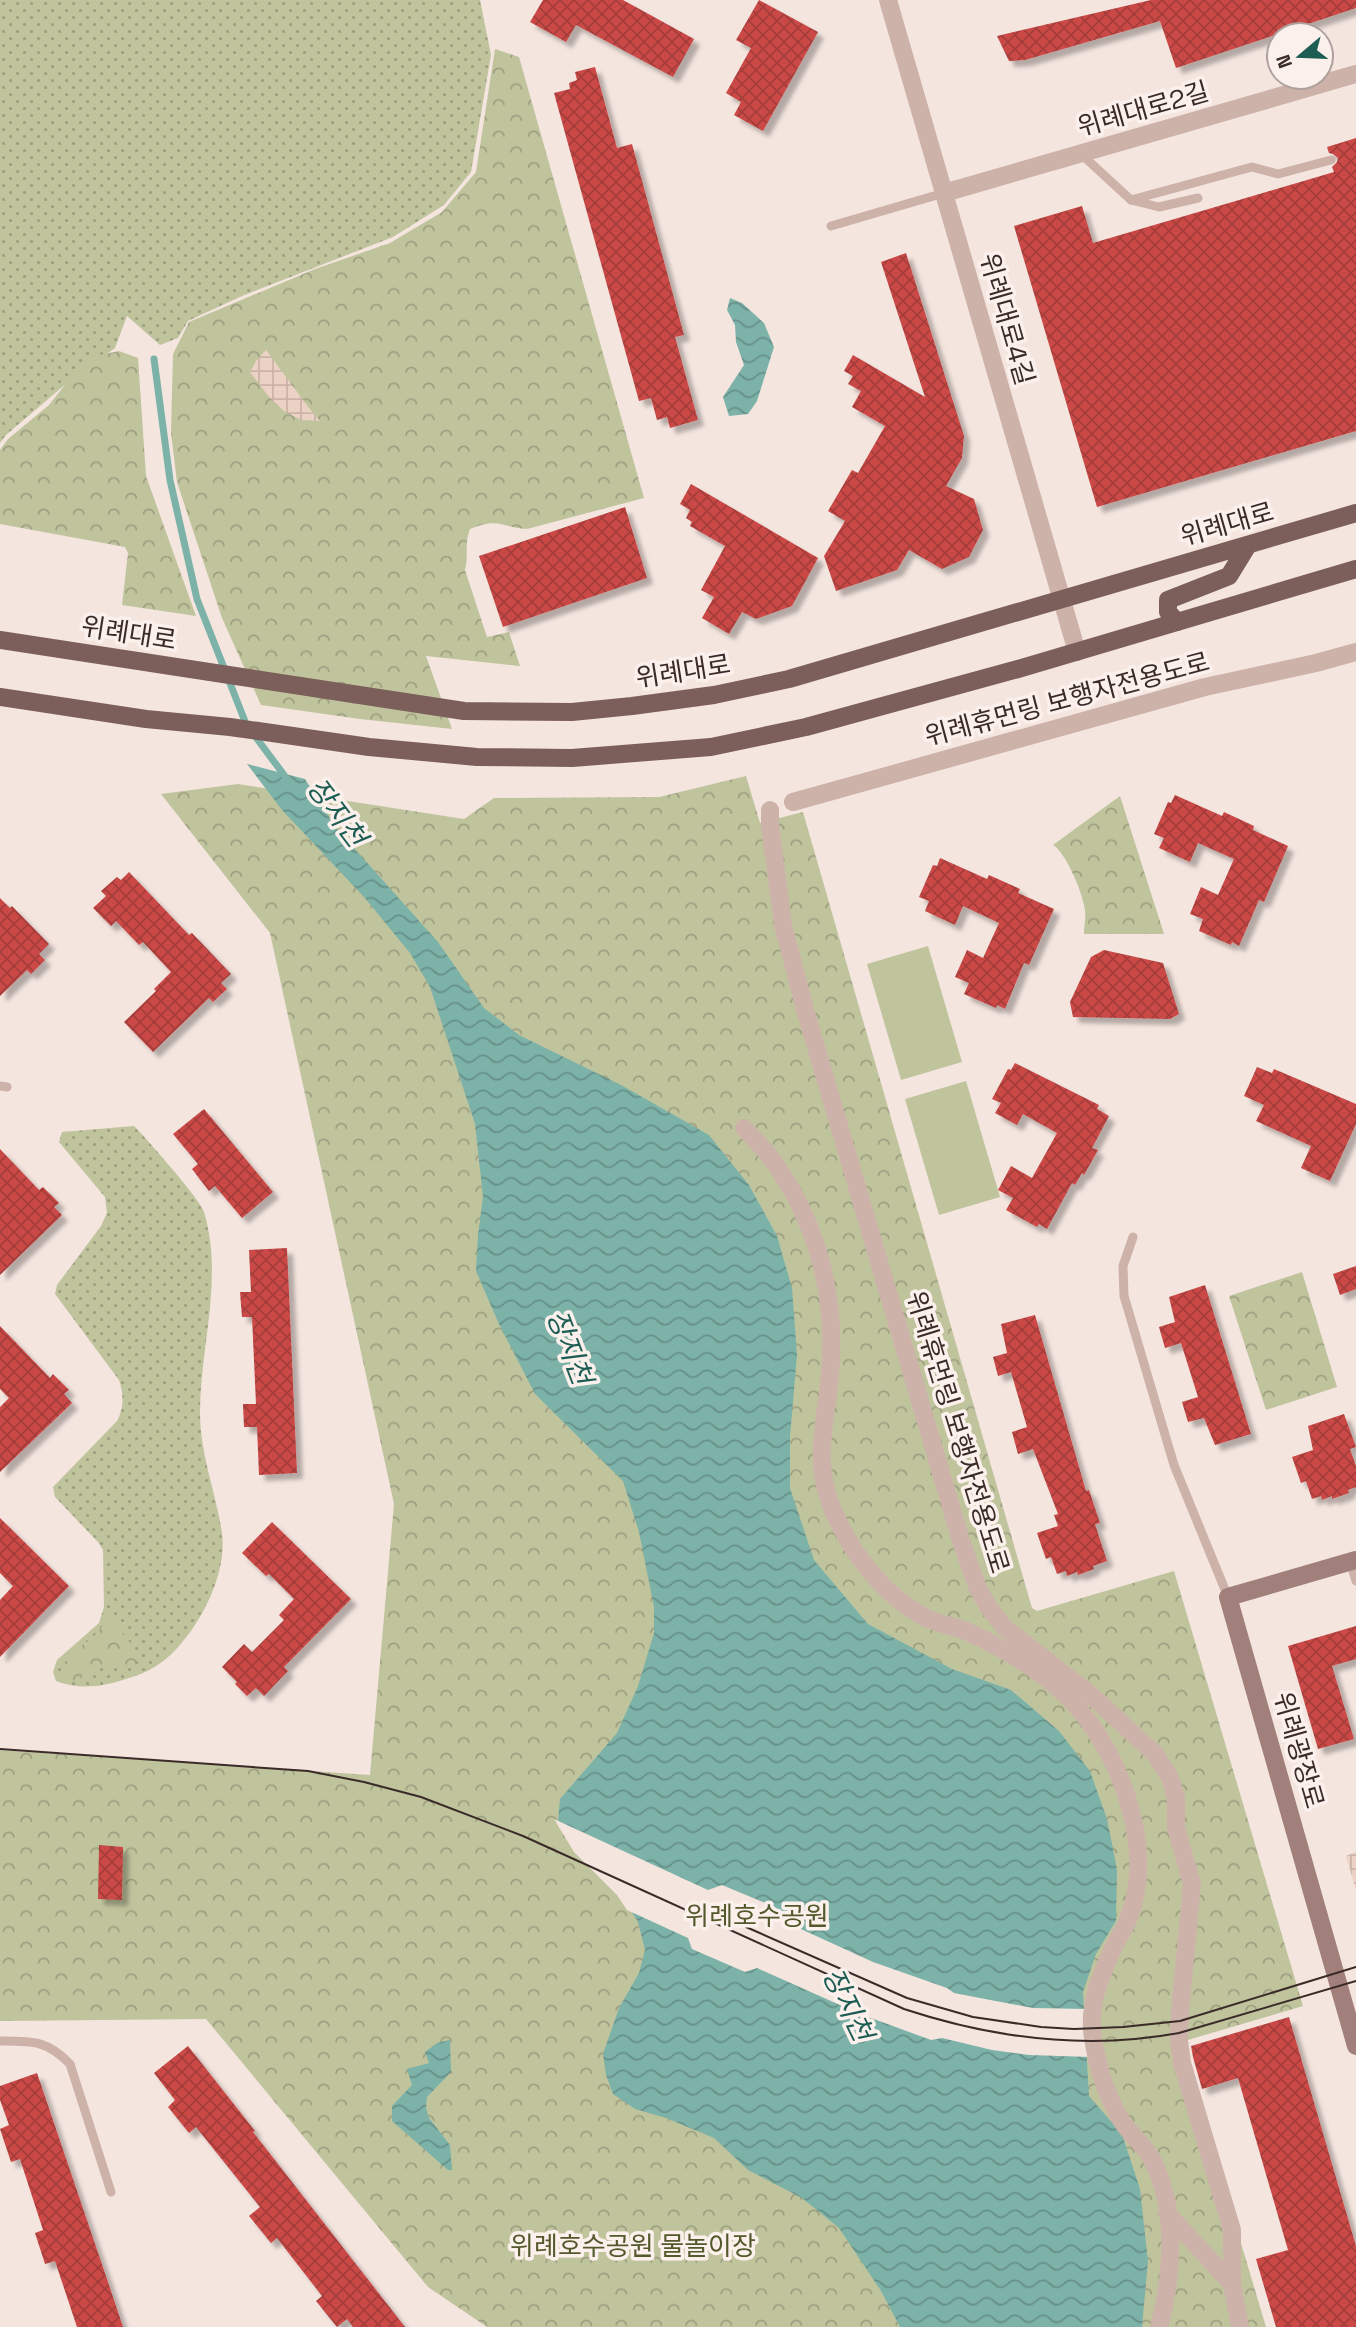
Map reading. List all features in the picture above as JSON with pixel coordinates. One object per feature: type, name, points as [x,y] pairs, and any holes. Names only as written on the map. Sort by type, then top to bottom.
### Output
[{"type":"main road","name":"위례대로","points":[[0,640],[464,711],[572,712],[714,695],[789,679],[1356,513]]},
{"type":"main road","points":[[1177,622],[1168,612],[1168,600],[1230,576],[1248,545]]},
{"type":"main road","points":[[0,697],[146,719],[230,727],[369,747],[477,757],[572,758],[711,747],[806,727],[1077,652],[1356,569]]},
{"type":"street","name":"위례대로4길","points":[[888,0],[1077,652]]},
{"type":"street","name":"위례대로2길","points":[[944,193],[1356,74]]},
{"type":"street","name":"위례휴먼링 보행자전용도로","points":[[793,802],[1205,687],[1356,652]]},
{"type":"street","name":"위례휴먼링 보행자전용도로","points":[[770,810],[783,925],[806,1013],[961,1541],[978,1589],[1005,1628],[1091,1695],[1155,1754],[1170,1778],[1176,1798],[1176,1828],[1192,1884],[1182,1984],[1180,2054],[1232,2230],[1232,2284],[1240,2327]]},
{"type":"street","points":[[744,1128],[775,1163],[800,1204],[825,1271],[832,1328],[829,1383],[821,1439],[822,1469],[831,1506],[845,1533],[869,1573],[927,1619],[962,1630],[1002,1649],[1062,1691],[1082,1712],[1101,1740],[1126,1793],[1133,1818],[1137,1851],[1136,1891],[1128,1920],[1112,1949],[1094,1997],[1092,2033],[1101,2080],[1123,2122],[1149,2155],[1160,2179],[1170,2230],[1170,2277],[1159,2327]]},
{"type":"street","points":[[1228,1597],[1353,1561]]},
{"type":"street","name":"위례광장로","points":[[1228,1597],[1356,2046]]},
{"type":"street","points":[[1167,2213],[1232,2284]]},
{"type":"lane","points":[[1081,154],[1131,200],[1159,206],[1198,198]]},
{"type":"lane","points":[[1131,200],[1252,167],[1278,174],[1331,160]]},
{"type":"lane","points":[[831,226],[944,193]]},
{"type":"lane","points":[[1133,1237],[1123,1266],[1124,1296],[1174,1465],[1228,1597]]},
{"type":"lane","points":[[1353,1561],[1356,1581]]},
{"type":"lane","points":[[0,2041],[34,2041],[57,2050],[70,2064],[111,2192]]},
{"type":"green space","points":[[0,0],[480,0],[491,55],[471,172],[444,205],[393,237],[242,296],[188,321],[178,338],[160,345],[127,316],[115,348],[67,383],[0,443]]},
{"type":"green space","points":[[495,49],[519,57],[644,498],[527,529],[494,523],[470,529],[465,570],[487,637],[509,632],[520,666],[426,656],[452,729],[261,705],[222,618],[177,482],[171,433],[173,354],[189,322],[315,269],[390,243],[442,212],[476,172]]},
{"type":"green space","points":[[119,351],[138,358],[146,476],[196,616],[122,605],[128,553],[125,547],[0,524],[0,450],[8,439],[49,405],[86,358]]},
{"type":"green space","name":"위례호수공원","points":[[746,776],[760,823],[803,812],[1032,1608],[1037,1611],[1174,1571],[1303,2006],[1181,2042],[1266,2327],[487,2327],[428,2287],[206,2019],[0,2021],[0,1750],[370,1775],[394,1504],[270,933],[161,794],[238,784],[464,819],[494,798],[659,797]]},
{"type":"green space","points":[[1120,796],[1164,934],[1084,934],[1085,914],[1081,895],[1069,865],[1053,845]]},
{"type":"green space","points":[[928,946],[962,1062],[901,1080],[867,964]]},
{"type":"green space","points":[[966,1081],[1000,1197],[939,1215],[905,1099]]},
{"type":"green space","points":[[134,1126],[201,1205],[210,1237],[212,1287],[200,1413],[205,1458],[222,1533],[222,1558],[216,1583],[206,1606],[182,1643],[169,1656],[155,1667],[127,1679],[87,1687],[56,1681],[53,1672],[57,1660],[99,1623],[104,1607],[103,1550],[55,1497],[53,1487],[117,1421],[122,1396],[119,1380],[55,1294],[57,1285],[101,1226],[107,1213],[105,1197],[59,1142],[62,1132]]},
{"type":"green space","points":[[1302,1272],[1337,1387],[1266,1410],[1229,1296]]},
{"type":"green space","points":[[109,1617],[140,1655],[133,1667],[96,1668],[71,1683],[64,1678],[67,1661],[95,1635]]},
{"type":"shaded area","points":[[266,350],[320,421],[301,420],[284,411],[269,397],[250,372]]},
{"type":"shaded area","points":[[1356,1852],[1356,1890],[1346,1856]]},
{"type":"water","points":[[730,298],[742,303],[764,323],[774,347],[757,401],[748,414],[729,416],[723,397],[744,365],[736,342],[735,325],[727,310]]},
{"type":"water","name":"장지천","points":[[247,764],[305,779],[336,828],[438,942],[484,1008],[519,1035],[621,1085],[709,1135],[749,1185],[777,1236],[792,1288],[797,1355],[790,1437],[790,1488],[814,1560],[868,1624],[952,1669],[1011,1690],[1059,1731],[1090,1771],[1107,1819],[1117,1869],[1116,1921],[1096,1954],[1083,1992],[1089,2096],[1122,2134],[1140,2189],[1148,2261],[1142,2327],[900,2327],[881,2291],[839,2228],[802,2198],[748,2170],[714,2138],[666,2118],[635,2109],[613,2094],[606,2075],[603,2054],[619,2008],[639,1973],[645,1950],[638,1922],[620,1893],[558,1820],[560,1799],[617,1733],[638,1686],[654,1633],[654,1607],[639,1532],[623,1481],[535,1394],[498,1322],[476,1271],[483,1197],[475,1124],[430,987],[410,953],[364,897],[282,810]]},
{"type":"water","points":[[450,2040],[451,2072],[427,2097],[426,2108],[429,2118],[450,2145],[452,2170],[448,2170],[392,2121],[392,2106],[412,2085],[407,2069],[429,2063],[425,2052],[437,2043]]},
{"type":"pier","points":[[554,1819],[708,1890],[722,1885],[775,1907],[779,1919],[873,1962],[947,1988],[954,1993],[1033,2008],[1087,2009],[1090,2057],[1029,2055],[992,2050],[942,2038],[931,2040],[860,2014],[757,1968],[745,1972],[692,1949],[688,1938],[627,1910],[617,1895],[574,1852]]},
{"type":"building","points":[[543,0],[623,0],[694,39],[673,77],[576,25],[566,42],[530,22]]},
{"type":"building","points":[[759,0],[818,32],[763,131],[734,115],[741,102],[726,93],[751,48],[736,40]]},
{"type":"building","points":[[1151,0],[1356,0],[1356,8],[1317,21],[1265,21],[1265,38],[1176,68],[1160,21],[1025,60],[1009,61],[997,36]]},
{"type":"building","points":[[595,67],[617,148],[632,144],[684,335],[675,337],[698,420],[670,428],[667,417],[657,420],[651,398],[639,401],[554,93],[570,89],[569,83],[577,80],[575,72]]},
{"type":"building","points":[[1356,138],[1356,431],[1097,507],[1014,226],[1082,206],[1093,243],[1334,172],[1332,167],[1338,158],[1329,153],[1327,147]]},
{"type":"building","points":[[906,253],[964,436],[962,458],[946,486],[974,499],[983,530],[969,557],[942,569],[909,550],[897,570],[836,591],[824,556],[845,521],[828,511],[852,470],[858,473],[885,426],[852,407],[861,391],[848,384],[853,376],[844,371],[853,355],[925,397],[881,262]]},
{"type":"building","points":[[691,484],[818,558],[792,606],[756,619],[742,612],[729,634],[702,618],[714,597],[701,590],[725,546],[690,526],[692,522],[686,518],[690,510],[680,504]]},
{"type":"building","points":[[625,507],[647,578],[503,627],[479,556]]},
{"type":"building","points":[[1175,795],[1222,816],[1224,812],[1254,826],[1253,830],[1288,846],[1264,902],[1259,900],[1239,946],[1199,931],[1203,919],[1190,914],[1201,887],[1218,895],[1234,859],[1198,843],[1190,862],[1159,848],[1164,838],[1154,834],[1168,802],[1171,803]]},
{"type":"building","points":[[940,858],[987,879],[989,875],[1020,889],[1018,893],[1054,909],[1029,965],[1024,963],[1005,1009],[997,1005],[996,1008],[964,994],[969,983],[955,977],[967,950],[983,958],[999,923],[963,906],[955,925],[925,911],[929,901],[919,897],[933,865],[937,866]]},
{"type":"building","points":[[129,872],[189,935],[192,933],[231,974],[221,983],[227,989],[213,1002],[209,998],[153,1052],[124,1022],[171,972],[143,942],[139,945],[116,921],[111,926],[93,908],[106,896],[101,891],[117,877],[121,880]]},
{"type":"building","points":[[0,898],[10,908],[12,906],[49,944],[39,954],[45,960],[31,974],[27,970],[0,996]]},
{"type":"building","points":[[1104,950],[1163,963],[1179,1014],[1170,1019],[1073,1017],[1070,1002],[1091,957]]},
{"type":"building","points":[[1015,1063],[1099,1105],[1097,1109],[1109,1116],[1092,1148],[1098,1150],[1084,1175],[1082,1173],[1075,1185],[1072,1183],[1047,1229],[1039,1224],[1037,1227],[1006,1210],[1013,1198],[998,1190],[1011,1166],[1032,1178],[1057,1133],[1023,1114],[1017,1125],[995,1113],[1001,1103],[992,1099],[1008,1069],[1011,1070]]},
{"type":"building","points":[[1257,1067],[1272,1073],[1274,1069],[1356,1104],[1356,1124],[1330,1181],[1301,1168],[1311,1146],[1256,1121],[1264,1105],[1244,1096]]},
{"type":"building","points":[[204,1109],[273,1192],[242,1218],[215,1186],[209,1191],[192,1169],[198,1164],[173,1134]]},
{"type":"building","points":[[0,1149],[39,1190],[43,1187],[59,1203],[54,1207],[62,1215],[0,1275]]},
{"type":"building","points":[[287,1248],[297,1473],[259,1475],[257,1427],[244,1427],[243,1404],[256,1404],[252,1317],[242,1317],[240,1292],[251,1292],[249,1250]]},
{"type":"building","points":[[1356,1266],[1356,1289],[1340,1295],[1333,1274]]},
{"type":"building","points":[[1205,1285],[1251,1434],[1215,1445],[1204,1418],[1188,1422],[1182,1402],[1198,1397],[1181,1343],[1165,1348],[1159,1327],[1175,1322],[1169,1297]]},
{"type":"building","points":[[1035,1315],[1086,1491],[1089,1490],[1100,1523],[1095,1524],[1107,1561],[1078,1575],[1077,1572],[1067,1576],[1066,1571],[1057,1574],[1051,1557],[1046,1559],[1037,1533],[1058,1526],[1054,1515],[1058,1514],[1033,1449],[1018,1454],[1012,1432],[1027,1427],[1011,1372],[998,1376],[993,1357],[1007,1353],[1001,1324]]},
{"type":"building","points":[[0,1326],[50,1378],[53,1374],[69,1390],[64,1394],[72,1403],[0,1472],[0,1407],[9,1398],[0,1389]]},
{"type":"building","points":[[1344,1414],[1356,1447],[1350,1449],[1356,1466],[1356,1487],[1348,1490],[1349,1493],[1332,1499],[1332,1496],[1322,1500],[1321,1496],[1312,1499],[1306,1481],[1301,1483],[1292,1457],[1313,1450],[1308,1426]]},
{"type":"building","points":[[0,1518],[69,1586],[0,1657],[0,1600],[13,1586],[0,1573]]},
{"type":"building","points":[[272,1522],[351,1599],[284,1667],[288,1671],[264,1696],[256,1688],[247,1696],[222,1667],[244,1644],[252,1652],[284,1620],[279,1615],[294,1599],[269,1574],[266,1576],[242,1553]]},
{"type":"building","points":[[1356,1626],[1356,1659],[1332,1666],[1354,1739],[1318,1749],[1288,1646]]},
{"type":"building","points":[[99,1845],[123,1847],[122,1900],[98,1899]]},
{"type":"building","points":[[1289,2017],[1356,2246],[1356,2327],[1276,2327],[1256,2259],[1288,2250],[1238,2078],[1202,2089],[1193,2057],[1191,2046]]},
{"type":"building","points":[[188,2046],[405,2327],[353,2327],[347,2319],[337,2327],[316,2301],[322,2296],[277,2238],[271,2243],[249,2216],[260,2207],[196,2127],[189,2133],[168,2107],[175,2100],[154,2073]]},
{"type":"building","points":[[37,2073],[123,2327],[77,2327],[55,2261],[45,2264],[35,2233],[43,2230],[20,2159],[11,2162],[0,2129],[9,2125],[0,2100],[0,2086]]},
{"type":"waterway","name":"장지천","points":[[154,359],[170,480],[197,599],[246,724],[287,779]]},
{"type":"tram line","points":[[0,1749],[308,1771],[421,1797],[523,1836],[904,2009],[1005,2034],[1075,2041],[1144,2038],[1179,2033],[1356,1981]]},
{"type":"tram line","points":[[746,1927],[907,1998],[973,2017],[1041,2027],[1123,2027],[1180,2021],[1356,1967]]},
{"type":"park label","name":"위례호수공원 물놀이장","points":[[633,2246]]}]
